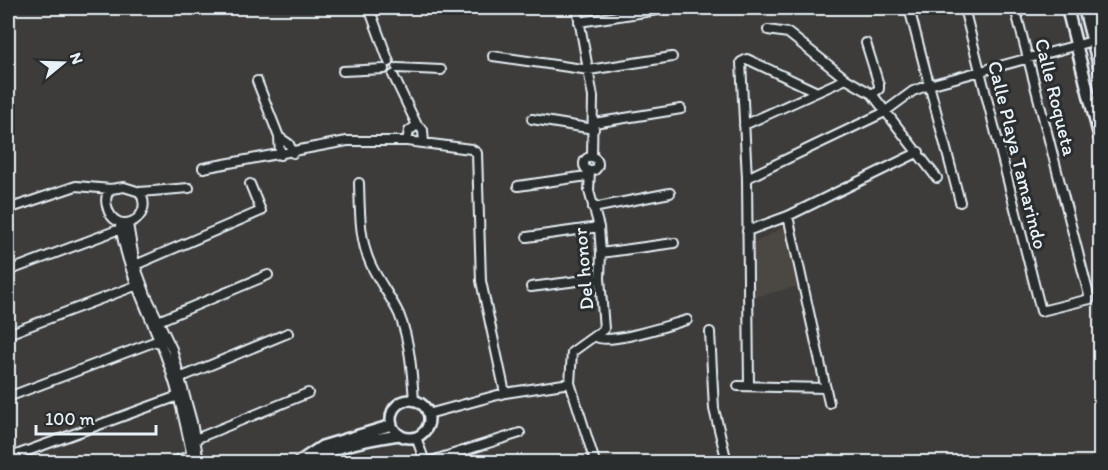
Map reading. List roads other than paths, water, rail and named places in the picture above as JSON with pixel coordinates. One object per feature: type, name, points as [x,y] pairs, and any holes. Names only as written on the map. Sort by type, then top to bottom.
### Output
[{"type":"main road","points":[[1067,8],[1101,139]]},
{"type":"main road","points":[[1084,8],[1097,40],[1101,70]]},
{"type":"street","points":[[369,8],[387,66],[395,72],[417,125],[423,130],[424,143]]},
{"type":"street","points":[[578,8],[589,70],[594,126]]},
{"type":"street","points":[[909,8],[960,202]]},
{"type":"street","name":"Calle Playa Tamarindo","points":[[964,8],[1041,311]]},
{"type":"street","name":"Calle Roqueta","points":[[1016,8],[1090,299],[1041,311]]},
{"type":"street","points":[[579,22],[665,9]]},
{"type":"street","points":[[768,30],[788,33],[846,79],[872,94],[937,178]]},
{"type":"street","points":[[747,178],[884,112],[914,91],[929,85],[1097,40]]},
{"type":"street","points":[[866,43],[879,85],[879,89],[872,94]]},
{"type":"street","points":[[493,56],[589,70],[672,57]]},
{"type":"street","points":[[749,386],[747,178],[741,62],[747,59],[815,91]]},
{"type":"street","points":[[343,71],[387,66]]},
{"type":"street","points":[[395,72],[441,70]]},
{"type":"street","points":[[744,125],[815,91],[846,79]]},
{"type":"street","points":[[257,81],[279,137],[280,155]]},
{"type":"street","points":[[532,120],[594,126],[681,109]]},
{"type":"street","points":[[407,141],[409,130],[417,125]]},
{"type":"street","name":"Del honor","points":[[570,383],[572,352],[596,337],[604,329],[600,278],[602,253],[588,173],[597,168],[598,164],[592,158],[594,126]]},
{"type":"street","points":[[279,137],[289,144],[293,153]]},
{"type":"street","points":[[204,168],[347,141],[407,141],[471,149],[477,153],[481,281],[505,393]]},
{"type":"street","points":[[747,231],[788,216],[919,152]]},
{"type":"street","points":[[518,186],[588,173]]},
{"type":"street","points":[[359,183],[360,226],[365,246],[370,264],[399,315],[411,359],[414,400]]},
{"type":"street","points":[[132,266],[261,211],[250,184]]},
{"type":"street","points":[[8,209],[66,187],[111,189],[124,187],[141,192],[189,188]]},
{"type":"street","points":[[111,189],[105,200],[107,209],[112,219],[123,226],[135,286],[172,350],[176,380]]},
{"type":"street","points":[[8,271],[135,222],[143,213],[145,205],[141,192]]},
{"type":"street","points":[[593,208],[670,193]]},
{"type":"street","points":[[788,216],[829,403]]},
{"type":"street","points":[[527,237],[599,227]]},
{"type":"street","points":[[602,253],[674,243]]},
{"type":"street","points":[[132,266],[181,394],[199,462]]},
{"type":"street","points":[[155,323],[268,274]]},
{"type":"street","points":[[531,287],[600,278]]},
{"type":"street","points":[[8,334],[135,286]]},
{"type":"street","points":[[596,337],[615,338],[687,320]]},
{"type":"street","points":[[710,332],[714,409],[727,462]]},
{"type":"street","points":[[176,380],[288,333]]},
{"type":"street","points":[[8,397],[159,340]]},
{"type":"street","points":[[428,414],[505,393],[570,383],[595,462]]},
{"type":"street","points":[[738,386],[826,388]]},
{"type":"street","points":[[192,440],[308,393]]},
{"type":"street","points":[[8,459],[181,394]]},
{"type":"street","points":[[310,462],[327,452],[359,441],[399,435],[416,437],[427,428],[428,414],[420,403],[414,400],[405,401],[396,406],[392,415],[392,425],[399,435]]},
{"type":"street","points":[[298,462],[322,446],[392,425]]},
{"type":"street","points":[[416,437],[427,462],[520,433]]},
{"type":"street","points":[[173,462],[192,459],[192,440]]}]
